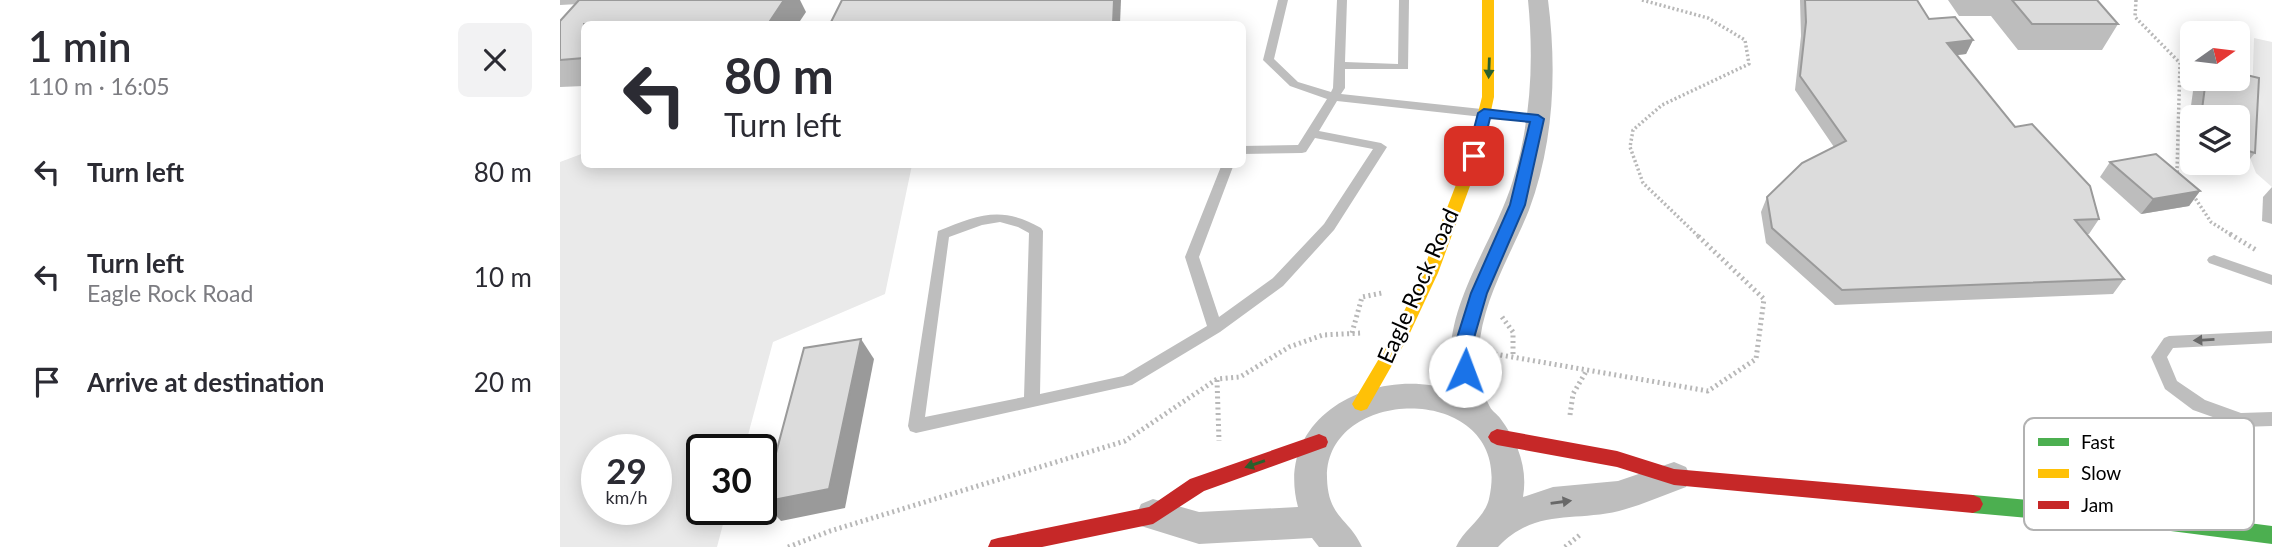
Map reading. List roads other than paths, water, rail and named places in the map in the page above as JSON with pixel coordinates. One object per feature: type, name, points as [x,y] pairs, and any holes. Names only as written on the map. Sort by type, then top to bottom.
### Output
[{"type":"street","name":"Eagle Rock Road","points":[[1361,404],[1400,337],[1430,273],[1474,156],[1484,113],[1490,49],[1488,0]]},
{"type":"street","points":[[1485,535],[1508,494],[1508,464],[1486,426],[1465,371],[1465,348],[1479,293],[1518,205],[1538,119],[1543,94],[1544,50],[1538,0]]},
{"type":"street","name":"Eagle Rock Road","points":[[1336,540],[1310,495],[1310,467],[1319,442],[1337,420],[1361,404],[1388,395],[1418,393],[1448,400],[1486,426]]},
{"type":"street","points":[[1486,426],[1565,449],[1617,459],[1674,477],[2024,508]]},
{"type":"street","points":[[998,547],[1153,515],[1197,485],[1319,442]]},
{"type":"street","points":[[1485,535],[1553,502],[1618,496],[1674,477]]},
{"type":"street","points":[[1153,515],[1199,528],[1336,540]]},
{"type":"street","points":[[2228,530],[2272,536]]},
{"type":"lane","points":[[560,2],[597,0]]},
{"type":"lane","points":[[1283,0],[1268,60],[1294,84],[1333,97],[1538,119]]},
{"type":"lane","points":[[1246,150],[1302,149],[1339,88],[1342,0]]},
{"type":"lane","points":[[1339,65],[1404,67],[1404,0]]},
{"type":"lane","points":[[1032,402],[1036,231],[1018,219],[987,217],[943,234],[916,426],[1032,402],[1127,381],[1215,328],[1278,282],[1329,227],[1381,148],[1311,134]]},
{"type":"lane","points":[[1215,328],[1192,257],[1226,168]]},
{"type":"lane","points":[[2214,260],[2272,280]]},
{"type":"lane","points":[[2238,418],[2199,405],[2171,385],[2159,357],[2169,342],[2272,337]]},
{"type":"lane","points":[[2254,419],[2272,419]]}]
